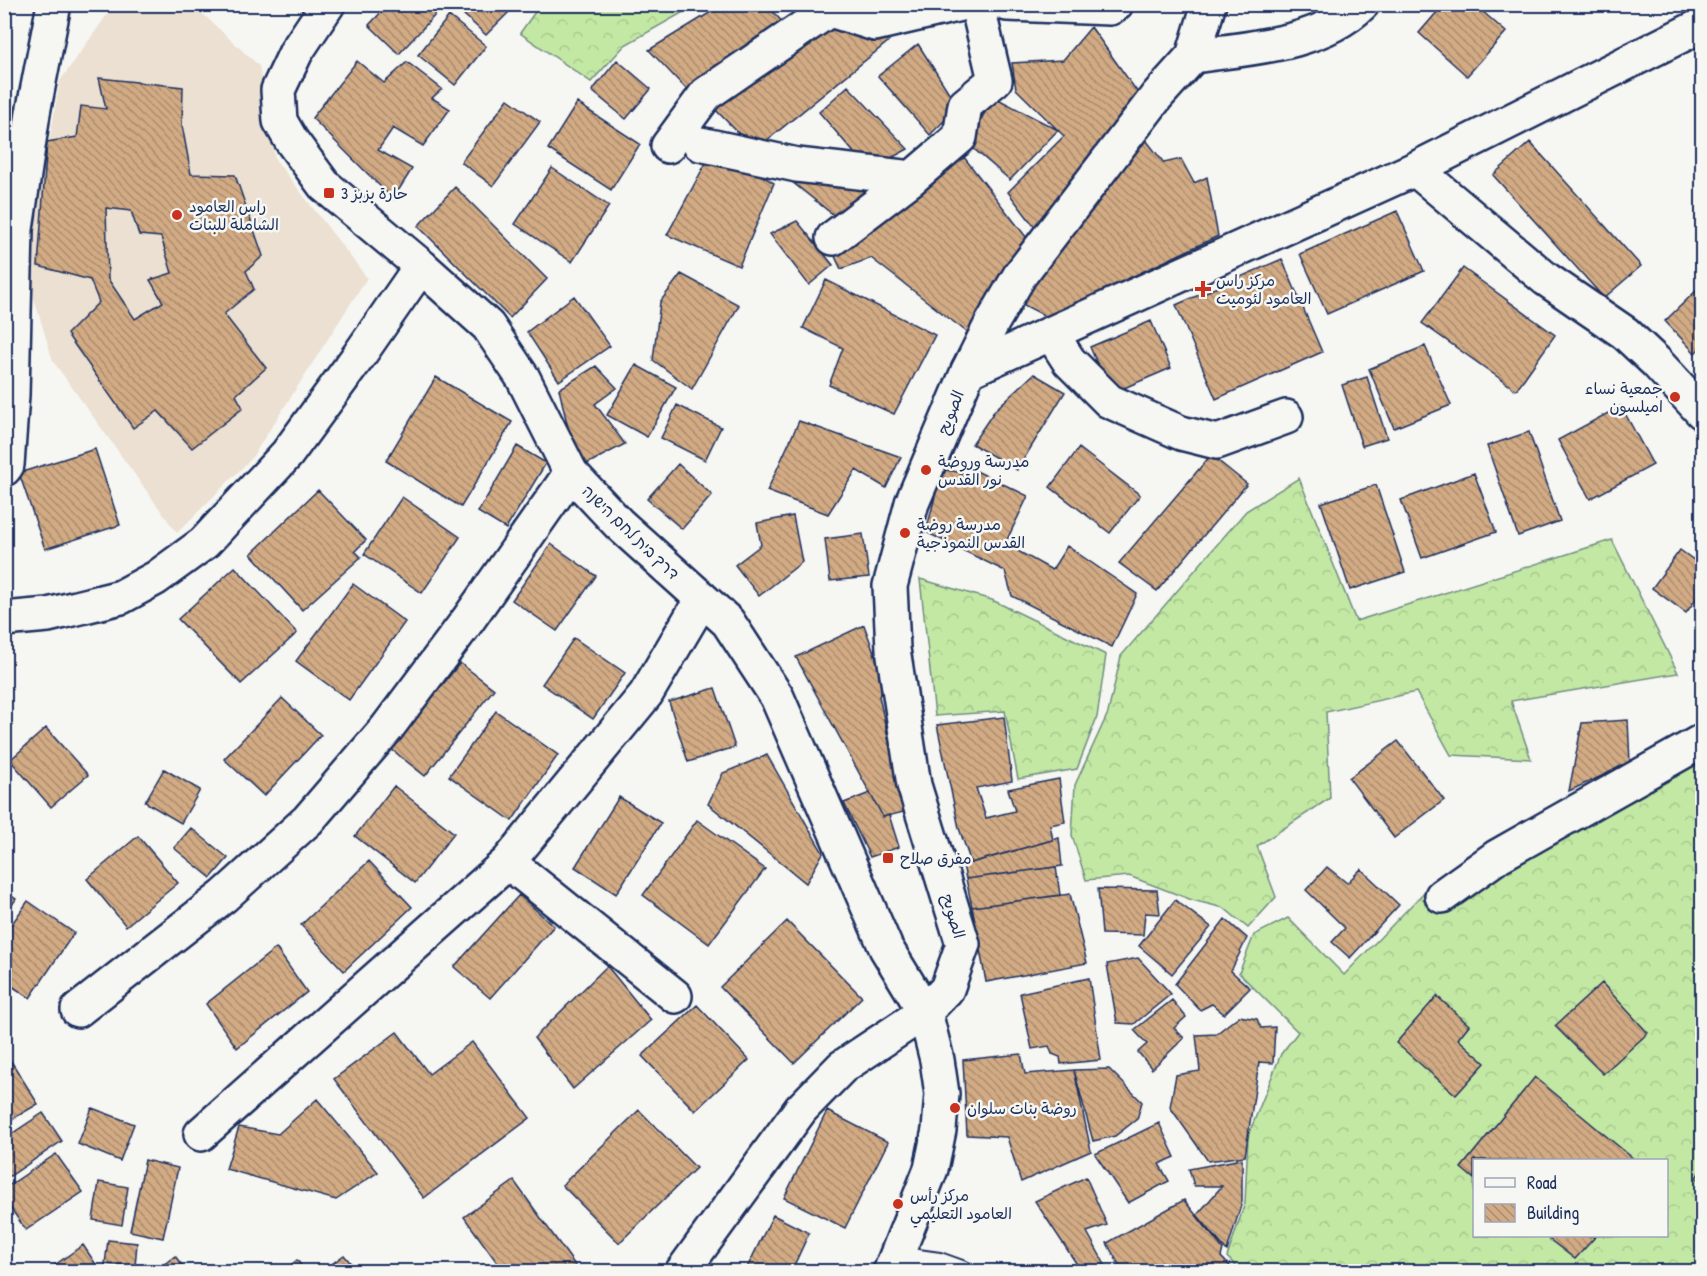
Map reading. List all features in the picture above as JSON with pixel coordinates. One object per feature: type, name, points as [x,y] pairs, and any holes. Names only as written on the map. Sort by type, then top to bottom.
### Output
[{"type":"street","points":[[4,469],[7,465],[12,394],[16,229],[33,113],[54,4]]},
{"type":"street","name":"דרך בית לחם הישנה","points":[[328,4],[296,52],[278,90],[280,121],[291,140],[324,185],[421,266],[488,326],[524,378],[571,473],[619,525],[728,622],[777,697],[886,948],[924,1012],[937,1060],[942,1094],[939,1130],[931,1169],[893,1264]]},
{"type":"street","points":[[912,178],[797,165],[684,145],[706,94],[820,7],[875,24],[961,4]]},
{"type":"street","points":[[833,238],[912,178],[960,137],[965,105],[994,80],[978,4]]},
{"type":"street","points":[[1007,4],[1110,8],[1116,4]]},
{"type":"street","name":"الصويح","points":[[682,1272],[801,1109],[842,1067],[924,1012],[947,989],[963,944],[914,785],[893,649],[890,586],[912,503],[968,371],[1020,275],[1157,96],[1193,56],[1209,4]]},
{"type":"street","points":[[1193,56],[1283,43],[1329,27],[1362,4]]},
{"type":"street","points":[[968,371],[1415,170],[1702,25]]},
{"type":"street","points":[[1415,170],[1546,279],[1625,333],[1656,362],[1702,412]]},
{"type":"street","points":[[4,619],[48,615],[121,597],[156,578],[204,543],[287,454],[421,266]]},
{"type":"street","points":[[1051,333],[1069,361],[1109,401],[1181,433],[1217,442],[1286,417]]},
{"type":"street","points":[[78,1010],[224,896],[309,820],[387,728],[468,620],[571,473]]},
{"type":"street","points":[[201,1134],[508,862],[646,694],[702,599]]},
{"type":"street","points":[[1442,896],[1498,856],[1702,741]]},
{"type":"street","points":[[508,862],[675,996]]},
{"type":"lane","points":[[893,1264],[939,1263],[964,1272]]},
{"type":"shaded area","name":"راس العامود الشاملة للبنات","points":[[192,4],[259,66],[275,159],[367,278],[251,459],[177,533],[53,361],[26,272],[60,81],[114,5]]},
{"type":"green space","points":[[540,5],[696,5],[625,45],[591,82],[520,33]]},
{"type":"green space","points":[[1299,478],[1356,621],[1612,540],[1678,673],[1511,701],[1531,759],[1451,755],[1416,692],[1326,712],[1330,798],[1257,846],[1276,897],[1248,928],[1224,908],[1192,900],[1129,876],[1086,880],[1072,835],[1075,785],[1108,713],[1121,656],[1246,511]]},
{"type":"green space","points":[[920,579],[992,600],[1106,655],[1097,717],[1077,769],[1018,779],[1005,711],[935,716]]},
{"type":"green space","points":[[1702,753],[1702,1271],[1242,1272],[1227,1257],[1245,1203],[1248,1136],[1281,1054],[1298,1032],[1239,973],[1254,935],[1288,918],[1344,975],[1428,888]]},
{"type":"building","points":[[389,4],[424,4],[435,15],[399,54],[369,25]]},
{"type":"building","points":[[452,4],[517,4],[486,35]]},
{"type":"building","points":[[724,4],[766,4],[784,24],[691,94],[649,50]]},
{"type":"building","points":[[1444,4],[1474,4],[1506,32],[1467,76],[1419,33]]},
{"type":"building","points":[[449,16],[486,46],[455,85],[418,55]]},
{"type":"building","points":[[828,22],[889,41],[755,150],[713,107]]},
{"type":"building","points":[[1091,27],[1143,100],[1040,234],[1008,192],[1064,136],[1016,89],[1012,63],[1063,60]]},
{"type":"building","points":[[918,44],[958,107],[930,135],[878,76]]},
{"type":"building","points":[[617,60],[651,89],[626,119],[592,91]]},
{"type":"building","points":[[357,61],[384,83],[407,62],[442,89],[432,98],[450,109],[423,146],[393,128],[378,150],[412,169],[393,199],[312,118]]},
{"type":"building","points":[[99,78],[183,87],[182,125],[191,174],[235,175],[263,256],[246,271],[254,289],[224,314],[266,368],[236,395],[243,408],[192,448],[158,411],[133,428],[67,334],[99,302],[90,280],[38,266],[47,142],[77,137],[81,106],[106,109]],"holes":[[[106,208],[131,211],[139,235],[161,237],[172,273],[150,280],[163,302],[135,319],[108,279]]]},
{"type":"building","points":[[848,86],[908,149],[869,170],[819,112]]},
{"type":"building","points":[[994,97],[1058,130],[1010,180],[967,143]]},
{"type":"building","points":[[508,99],[540,122],[493,186],[461,162]]},
{"type":"building","points":[[577,103],[640,144],[611,190],[548,149]]},
{"type":"building","points":[[1146,140],[1164,163],[1181,159],[1194,183],[1207,177],[1218,236],[1047,317],[1018,302],[1037,269]]},
{"type":"building","points":[[1530,142],[1641,266],[1604,298],[1493,175]]},
{"type":"building","points":[[715,146],[774,183],[739,266],[667,235]]},
{"type":"building","points":[[956,147],[1030,242],[968,333],[871,258],[841,269],[831,248]]},
{"type":"building","points":[[552,168],[609,206],[572,262],[515,224]]},
{"type":"building","points":[[786,177],[903,182],[846,225]]},
{"type":"building","points":[[455,187],[547,279],[510,318],[418,226]]},
{"type":"building","points":[[1397,211],[1424,271],[1327,314],[1300,254]]},
{"type":"building","points":[[797,221],[833,265],[809,285],[770,234]]},
{"type":"building","points":[[1282,259],[1322,352],[1216,399],[1176,305]]},
{"type":"building","points":[[1463,268],[1555,335],[1516,390],[1422,323]]},
{"type":"building","points":[[681,274],[739,305],[692,389],[653,360],[660,302]]},
{"type":"building","points":[[826,280],[935,335],[894,414],[829,385],[843,348],[803,328]]},
{"type":"building","points":[[1702,285],[1702,346],[1695,353],[1665,321]]},
{"type":"building","points":[[574,296],[610,346],[559,381],[527,332]]},
{"type":"building","points":[[1151,321],[1171,368],[1110,394],[1090,347]]},
{"type":"building","points":[[1425,346],[1451,405],[1394,428],[1369,369]]},
{"type":"building","points":[[636,365],[676,387],[647,437],[607,415]]},
{"type":"building","points":[[596,366],[617,388],[595,404],[625,444],[585,465],[571,441],[559,389]]},
{"type":"building","points":[[1034,374],[1065,392],[1017,470],[972,444],[995,410]]},
{"type":"building","points":[[436,377],[512,422],[461,507],[386,461]]},
{"type":"building","points":[[1367,377],[1387,438],[1362,446],[1342,385]]},
{"type":"building","points":[[677,405],[721,427],[705,460],[661,438]]},
{"type":"building","points":[[1621,406],[1653,465],[1590,499],[1558,440]]},
{"type":"building","points":[[799,421],[901,457],[886,488],[856,470],[828,514],[767,491]]},
{"type":"building","points":[[1529,432],[1560,521],[1518,536],[1487,446]]},
{"type":"building","points":[[517,446],[546,463],[506,529],[478,512]]},
{"type":"building","points":[[1079,448],[1140,495],[1110,533],[1050,487]]},
{"type":"building","points":[[95,449],[120,525],[45,549],[19,473]]},
{"type":"building","points":[[1211,455],[1247,484],[1157,591],[1119,563]]},
{"type":"building","points":[[678,464],[712,495],[682,529],[647,499]]},
{"type":"building","points":[[966,466],[1028,496],[1005,544],[1052,570],[1067,546],[1137,594],[1112,647],[1012,596],[1005,571],[926,532],[942,469],[962,473]]},
{"type":"building","points":[[1474,473],[1496,532],[1422,558],[1401,500]]},
{"type":"building","points":[[1376,485],[1405,572],[1350,590],[1321,503]]},
{"type":"building","points":[[318,490],[366,540],[355,551],[361,557],[302,610],[251,554]]},
{"type":"building","points":[[402,497],[460,537],[422,593],[364,554]]},
{"type":"building","points":[[793,516],[802,562],[759,596],[735,565],[761,545],[757,523]]},
{"type":"building","points":[[863,534],[869,577],[830,581],[825,539]]},
{"type":"building","points":[[551,544],[596,576],[557,631],[512,600]]},
{"type":"building","points":[[1680,550],[1702,566],[1702,591],[1686,613],[1652,588]]},
{"type":"building","points":[[235,567],[297,633],[241,684],[178,619]]},
{"type":"building","points":[[353,584],[405,622],[349,700],[296,661]]},
{"type":"building","points":[[864,625],[886,685],[879,696],[904,812],[883,817],[796,657]]},
{"type":"building","points":[[574,638],[625,673],[593,719],[542,684]]},
{"type":"building","points":[[460,663],[494,689],[425,776],[391,749]]},
{"type":"building","points":[[715,688],[735,747],[688,762],[669,702]]},
{"type":"building","points":[[282,698],[321,735],[264,796],[224,759]]},
{"type":"building","points":[[496,711],[558,755],[512,821],[449,776]]},
{"type":"building","points":[[1004,717],[1012,781],[976,788],[986,818],[1015,811],[1008,789],[1059,779],[1065,822],[1050,825],[1053,840],[971,863],[959,828],[937,725]]},
{"type":"building","points":[[1628,720],[1630,763],[1569,791],[1582,723]]},
{"type":"building","points":[[46,728],[88,775],[51,807],[10,760]]},
{"type":"building","points":[[1398,741],[1444,800],[1394,838],[1349,778]]},
{"type":"building","points":[[767,755],[823,853],[806,883],[708,804],[723,773]]},
{"type":"building","points":[[164,769],[200,790],[181,823],[145,802]]},
{"type":"building","points":[[394,786],[454,833],[415,883],[355,836]]},
{"type":"building","points":[[870,793],[883,817],[889,815],[899,847],[870,857],[844,803]]},
{"type":"building","points":[[619,797],[661,823],[616,894],[575,867]]},
{"type":"building","points":[[697,820],[765,869],[709,944],[643,895]]},
{"type":"building","points":[[191,828],[228,858],[211,878],[174,848]]},
{"type":"building","points":[[138,836],[178,883],[126,926],[87,879]]},
{"type":"building","points":[[1059,838],[1062,866],[966,879],[963,865]]},
{"type":"building","points":[[369,861],[412,907],[344,971],[301,925]]},
{"type":"building","points":[[1056,867],[1060,895],[972,907],[966,879]]},
{"type":"building","points":[[1327,867],[1347,883],[1361,869],[1399,905],[1350,958],[1332,942],[1345,928],[1306,890]]},
{"type":"building","points":[[1098,889],[1157,890],[1160,914],[1145,913],[1143,935],[1102,934]]},
{"type":"building","points":[[4,891],[16,899],[4,917]]},
{"type":"building","points":[[1070,894],[1087,963],[986,982],[972,907]]},
{"type":"building","points":[[519,895],[554,926],[490,998],[454,967]]},
{"type":"building","points":[[1175,900],[1211,927],[1172,974],[1139,946]]},
{"type":"building","points":[[28,901],[74,933],[30,998],[4,981],[4,935]]},
{"type":"building","points":[[1225,919],[1247,938],[1231,971],[1250,988],[1224,1014],[1212,1004],[1200,1010],[1175,984]]},
{"type":"building","points":[[787,921],[862,997],[794,1063],[720,987]]},
{"type":"building","points":[[276,948],[307,992],[237,1048],[206,1004]]},
{"type":"building","points":[[1138,958],[1171,994],[1134,1024],[1117,1023],[1107,964]]},
{"type":"building","points":[[607,966],[651,1020],[573,1089],[534,1038]]},
{"type":"building","points":[[1089,978],[1101,1060],[1061,1064],[1060,1057],[1052,1054],[1049,1046],[1032,1049],[1020,993]]},
{"type":"building","points":[[1602,983],[1648,1033],[1603,1074],[1555,1026]]},
{"type":"building","points":[[1437,996],[1469,1025],[1458,1039],[1485,1063],[1456,1095],[1396,1043]]},
{"type":"building","points":[[1172,1000],[1186,1017],[1174,1028],[1184,1038],[1152,1069],[1138,1052],[1147,1044],[1134,1030]]},
{"type":"building","points":[[697,1005],[749,1060],[695,1111],[642,1056]]},
{"type":"building","points":[[1239,1016],[1257,1019],[1261,1028],[1275,1027],[1273,1063],[1259,1062],[1245,1156],[1208,1161],[1170,1107],[1176,1075],[1200,1071],[1196,1035],[1216,1034]]},
{"type":"building","points":[[397,1032],[429,1074],[472,1042],[530,1118],[424,1198],[334,1079]]},
{"type":"building","points":[[4,1050],[38,1104],[4,1124]]},
{"type":"building","points":[[1021,1054],[1025,1074],[1074,1070],[1091,1151],[1021,1182],[1007,1137],[967,1135],[963,1060]]},
{"type":"building","points":[[1109,1069],[1142,1102],[1137,1119],[1115,1136],[1093,1141],[1074,1070]]},
{"type":"building","points":[[1535,1077],[1634,1159],[1473,1159],[1473,1178],[1461,1168]]},
{"type":"building","points":[[317,1099],[378,1172],[336,1200],[226,1169],[239,1127],[278,1134]]},
{"type":"building","points":[[92,1108],[134,1124],[120,1161],[78,1144]]},
{"type":"building","points":[[639,1110],[696,1168],[619,1243],[562,1185]]},
{"type":"building","points":[[827,1111],[888,1142],[845,1228],[784,1198]]},
{"type":"building","points":[[43,1113],[62,1141],[4,1180],[4,1139]]},
{"type":"building","points":[[1159,1123],[1175,1157],[1159,1164],[1169,1181],[1128,1203],[1095,1154]]},
{"type":"building","points":[[56,1154],[83,1192],[26,1230],[4,1199],[4,1189]]},
{"type":"building","points":[[1242,1159],[1242,1202],[1227,1251],[1197,1215],[1222,1186],[1194,1186],[1189,1169]]},
{"type":"building","points":[[145,1160],[178,1168],[163,1238],[130,1231]]},
{"type":"building","points":[[1702,1167],[1702,1183],[1696,1178]]},
{"type":"building","points":[[1086,1177],[1107,1225],[1087,1232],[1109,1272],[1082,1272],[1035,1201]]},
{"type":"building","points":[[514,1181],[580,1272],[504,1272],[464,1217]]},
{"type":"building","points":[[99,1182],[128,1187],[122,1225],[93,1220]]},
{"type":"building","points":[[1184,1200],[1223,1249],[1221,1257],[1233,1269],[1228,1272],[1123,1272],[1107,1243]]},
{"type":"building","points":[[773,1215],[809,1233],[791,1272],[745,1272]]},
{"type":"building","points":[[1546,1237],[1595,1237],[1575,1259]]},
{"type":"building","points":[[108,1240],[137,1243],[135,1267],[105,1264]]},
{"type":"building","points":[[83,1245],[101,1272],[45,1272]]},
{"type":"building","points":[[344,1255],[358,1272],[321,1272]]},
{"type":"building","points":[[175,1256],[187,1272],[154,1272]]},
{"type":"building","points":[[297,1260],[306,1272],[282,1272]]},
{"type":"place","name":"حارة بزبز 3","points":[[329,193]]},
{"type":"place","name":"راس العامود الشاملة للبنات","points":[[177,215]]},
{"type":"place","name":"مركز راس العامود لئوميت","points":[[1203,289]]},
{"type":"place","name":"جمعية نساء اميلسون","points":[[1675,397]]},
{"type":"place","name":"مدرسة وروضة نور القدس","points":[[926,470]]},
{"type":"place","name":"مدرسة روضة القدس النموذجية","points":[[905,533]]},
{"type":"place","name":"مفرق صلاح","points":[[888,858]]},
{"type":"place","name":"روضة بنات سلوان","points":[[955,1108]]},
{"type":"place","name":"مركز رأس العامود التعليمي","points":[[898,1204]]}]
